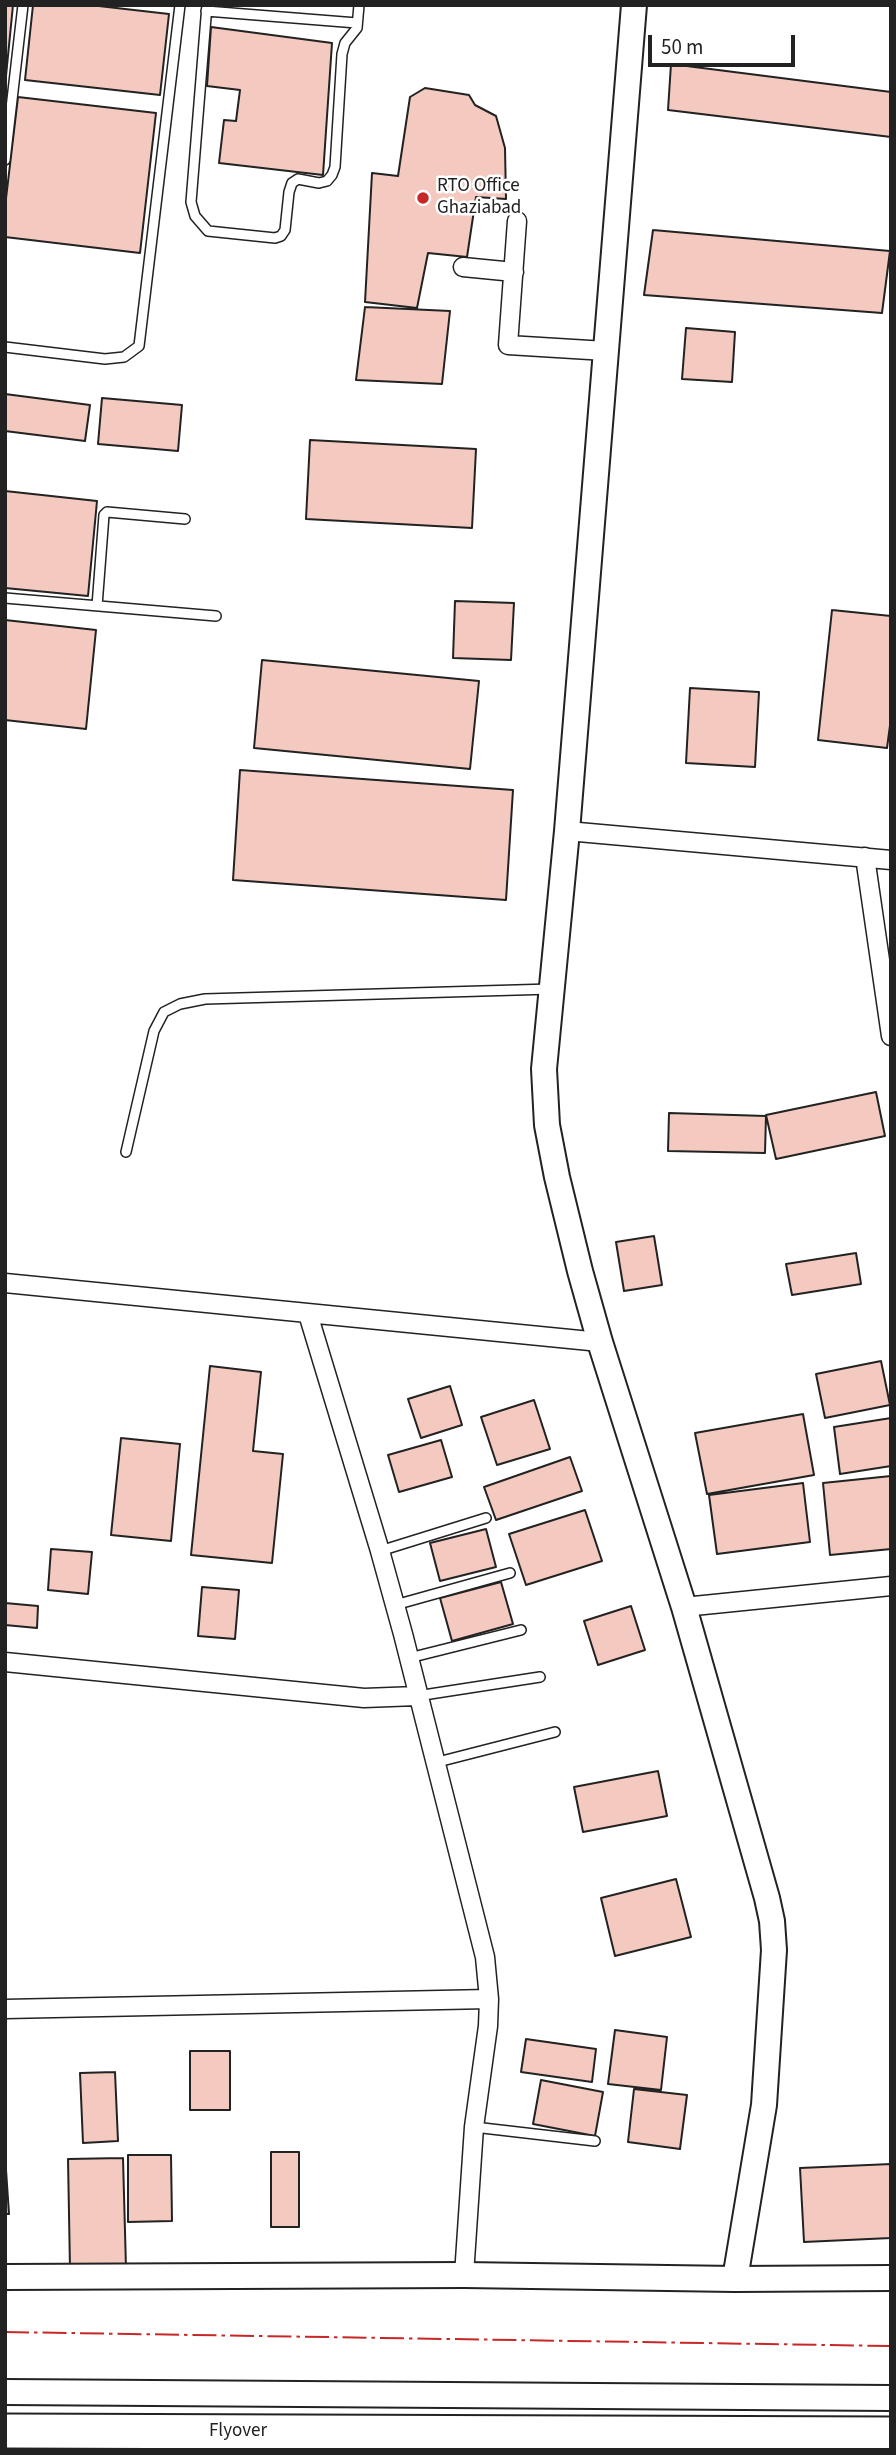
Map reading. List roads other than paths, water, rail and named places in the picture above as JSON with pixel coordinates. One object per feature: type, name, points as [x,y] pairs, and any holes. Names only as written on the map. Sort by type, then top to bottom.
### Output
[{"type":"highway","name":"Flyover","points":[[5,2431],[891,2434]]},
{"type":"street","points":[[634,5],[553,989],[544,1069],[547,1125],[556,1177],[600,1342],[684,1607],[772,1921],[774,1950],[764,2105],[735,2279]]},
{"type":"street","points":[[517,221],[509,345],[606,351]]},
{"type":"street","points":[[463,267],[514,272]]},
{"type":"street","points":[[566,831],[891,860]]},
{"type":"street","points":[[865,857],[891,1036]]},
{"type":"street","points":[[5,1283],[600,1342]]},
{"type":"street","points":[[308,1314],[395,1605],[485,1957],[489,1999],[488,2026],[474,2127],[464,2275]]},
{"type":"street","points":[[684,1607],[891,1587]]},
{"type":"street","points":[[5,1662],[364,1698],[417,1696]]},
{"type":"street","points":[[5,2009],[489,1999]]},
{"type":"street","points":[[5,2277],[464,2275],[891,2278]]},
{"type":"street","points":[[5,2392],[886,2398]]},
{"type":"lane","points":[[5,160],[23,5]]},
{"type":"lane","points":[[5,347],[105,359],[124,357],[139,345],[180,5]]},
{"type":"lane","points":[[357,23],[207,8],[191,202],[195,216],[208,231],[275,238],[281,236],[285,230],[292,183],[298,179],[319,183],[327,181],[332,175],[335,167],[342,54],[357,23],[359,5]]},
{"type":"lane","points":[[97,606],[104,520],[107,512],[185,519]]},
{"type":"lane","points":[[5,598],[216,616]]},
{"type":"lane","points":[[127,1152],[154,1031],[164,1012],[180,1004],[205,999],[553,989]]},
{"type":"lane","points":[[380,1551],[486,1518]]},
{"type":"lane","points":[[395,1605],[510,1573]]},
{"type":"lane","points":[[409,1658],[521,1630]]},
{"type":"lane","points":[[417,1696],[540,1677]]},
{"type":"lane","points":[[434,1763],[555,1731]]},
{"type":"lane","points":[[474,2127],[595,2141]]},
{"type":"place","name":"RTO Office Ghaziabad","points":[[423,198]]}]
